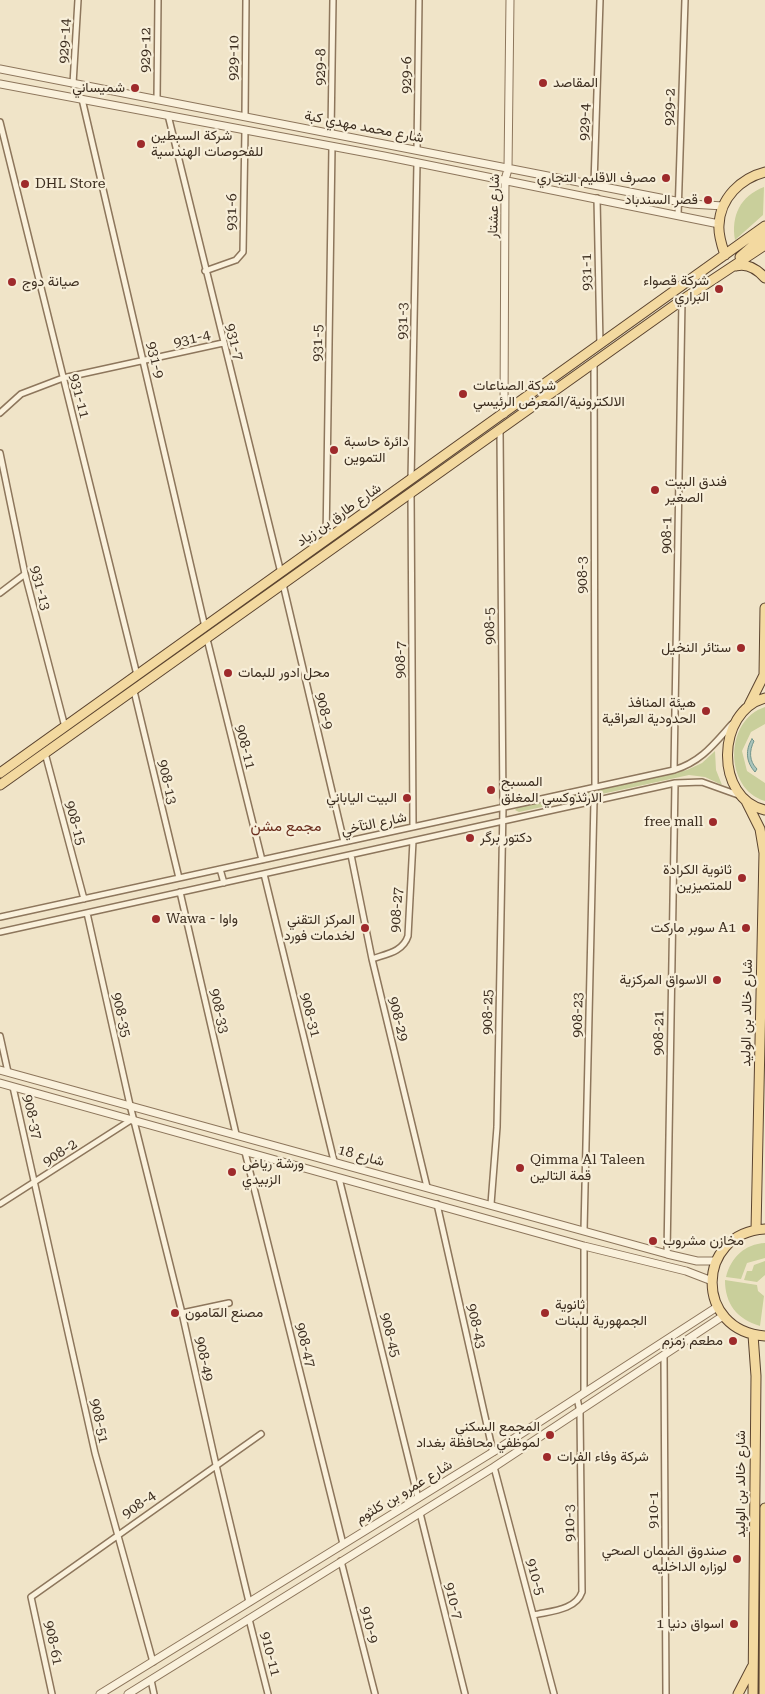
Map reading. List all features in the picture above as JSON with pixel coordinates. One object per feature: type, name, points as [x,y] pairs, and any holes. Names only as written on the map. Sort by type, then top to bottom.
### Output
[{"type":"main road","points":[[725,255],[719,224],[723,206],[731,192],[742,182],[765,172]]},
{"type":"main road","name":"شارع طارق بن زياد","points":[[0,773],[600,346],[765,226]]},
{"type":"main road","points":[[733,267],[743,254],[765,235]]},
{"type":"main road","name":"شارع طارق بن زياد","points":[[0,785],[500,431],[594,362],[765,245]]},
{"type":"main road","points":[[733,267],[741,265],[751,267],[765,278]]},
{"type":"main road","points":[[736,720],[749,706],[764,675],[765,608]]},
{"type":"main road","points":[[749,706],[765,698]]},
{"type":"main road","name":"شارع خالد بن الوليد","points":[[736,720],[729,739],[727,760],[732,779],[760,829],[764,853],[760,1230]]},
{"type":"main road","points":[[744,799],[765,810]]},
{"type":"main road","points":[[760,1230],[734,1239],[724,1248],[716,1261],[712,1281],[717,1307],[724,1316],[737,1328],[753,1335],[765,1336]]},
{"type":"main road","name":"شارع خالد بن الوليد","points":[[753,1335],[756,1376],[753,1694]]},
{"type":"main road","name":"شارع خالد بن الوليد","points":[[764,1690],[765,1508]]},
{"type":"main road","points":[[738,1694],[754,1660]]},
{"type":"street","name":"929-14","points":[[73,84],[78,0]]},
{"type":"street","name":"929-12","points":[[157,100],[158,0]]},
{"type":"street","name":"929-10","points":[[245,117],[246,0]]},
{"type":"street","name":"929-8","points":[[331,134],[333,0]]},
{"type":"street","name":"929-6","points":[[417,150],[419,0]]},
{"type":"street","name":"شارع عشتار","points":[[504,414],[505,180],[508,169],[510,0]]},
{"type":"street","name":"929-4","points":[[594,184],[600,0]]},
{"type":"street","name":"929-2","points":[[678,215],[684,0]]},
{"type":"street","name":"شارع محمد مهدي كبة","points":[[0,69],[679,202],[723,206]]},
{"type":"street","name":"شارع محمد مهدي كبة","points":[[0,84],[384,156],[719,224]]},
{"type":"street","points":[[127,107],[132,95]]},
{"type":"street","name":"931-9","points":[[82,99],[205,627]]},
{"type":"street","name":"931-7","points":[[168,115],[222,343],[281,573]]},
{"type":"street","name":"931-11","points":[[0,122],[137,676]]},
{"type":"street","name":"931-6","points":[[205,271],[236,260],[242,252],[244,130]]},
{"type":"street","points":[[384,156],[386,144]]},
{"type":"street","name":"931-5","points":[[326,541],[332,146]]},
{"type":"street","name":"931-3","points":[[411,481],[417,163]]},
{"type":"street","points":[[608,200],[610,188]]},
{"type":"street","name":"931-1","points":[[597,198],[600,346]]},
{"type":"street","name":"908-1","points":[[674,770],[682,300]]},
{"type":"street","name":"931-4","points":[[0,413],[21,394],[63,378],[144,362],[222,343]]},
{"type":"street","name":"908-3","points":[[594,362],[594,787]]},
{"type":"street","name":"908-5","points":[[500,431],[503,821]]},
{"type":"street","name":"931-13","points":[[0,453],[25,574],[65,726]]},
{"type":"street","name":"908-7","points":[[411,493],[413,827]]},
{"type":"street","points":[[0,593],[25,574]]},
{"type":"street","name":"908-9","points":[[283,584],[344,842]]},
{"type":"street","name":"908-11","points":[[207,639],[262,860]]},
{"type":"street","name":"908-13","points":[[134,691],[179,878]]},
{"type":"street","name":"شارع التآخي","points":[[0,917],[674,770],[690,765],[701,757],[736,720]]},
{"type":"street","name":"908-15","points":[[45,753],[84,899]]},
{"type":"street","name":"شارع التآخي","points":[[0,932],[675,783],[702,782],[744,799]]},
{"type":"street","name":"908-21","points":[[667,1254],[675,783]]},
{"type":"street","name":"908-23","points":[[584,1230],[594,801]]},
{"type":"street","name":"908-25","points":[[493,1205],[497,1127],[503,821]]},
{"type":"street","name":"908-27","points":[[372,959],[398,949],[405,944],[408,936],[413,841]]},
{"type":"street","name":"908-29","points":[[351,855],[372,959],[427,1187]]},
{"type":"street","points":[[220,869],[224,883]]},
{"type":"street","name":"908-31","points":[[264,874],[334,1161]]},
{"type":"street","name":"908-33","points":[[180,892],[236,1134]]},
{"type":"street","name":"908-35","points":[[87,913],[133,1120]]},
{"type":"street","points":[[0,1036],[4,1071]]},
{"type":"street","name":"شارع 18","points":[[4,1071],[667,1254],[697,1261],[716,1261]]},
{"type":"street","name":"شارع 18","points":[[0,1083],[584,1246],[686,1271],[712,1281]]},
{"type":"street","name":"908-37","points":[[13,1087],[35,1182]]},
{"type":"street","name":"908-2","points":[[0,1204],[133,1120]]},
{"type":"street","name":"908-49","points":[[133,1120],[182,1313],[250,1602]]},
{"type":"street","name":"908-47","points":[[245,1152],[343,1544]]},
{"type":"street","points":[[330,1176],[334,1161]]},
{"type":"street","name":"908-45","points":[[339,1178],[418,1498]]},
{"type":"street","name":"908-51","points":[[35,1182],[95,1453],[152,1662]]},
{"type":"street","name":"908-43","points":[[437,1204],[494,1452]]},
{"type":"street","points":[[491,1219],[493,1205]]},
{"type":"street","name":"910-3","points":[[534,1615],[574,1604],[582,1592],[580,1412],[584,1246]]},
{"type":"street","points":[[182,1313],[229,1303]]},
{"type":"street","name":"شارع عمرو بن كلثوم","points":[[100,1694],[111,1691],[152,1662],[494,1452],[717,1307]]},
{"type":"street","name":"شارع عمرو بن كلثوم","points":[[128,1694],[494,1467],[724,1316]]},
{"type":"street","name":"910-1","points":[[664,1356],[666,1694]]},
{"type":"street","name":"908-4","points":[[31,1597],[117,1534],[261,1434]]},
{"type":"street","name":"910-5","points":[[494,1467],[554,1694]]},
{"type":"street","name":"910-7","points":[[420,1513],[465,1694]]},
{"type":"street","name":"910-9","points":[[341,1561],[375,1694]]},
{"type":"street","name":"908-61","points":[[31,1597],[52,1694]]},
{"type":"street","name":"910-11","points":[[250,1619],[268,1694]]},
{"type":"street","points":[[151,1680],[154,1694]]},
{"type":"green space","points":[[764,187],[763,215],[735,240],[734,223],[739,208],[743,201]]},
{"type":"green space","points":[[765,707],[765,724],[751,732],[742,751],[747,771],[765,783],[765,801],[752,794],[742,783],[736,769],[734,754],[736,739],[742,725],[752,714]]},
{"type":"green space","points":[[715,751],[716,770],[722,785],[705,777],[689,775],[519,812],[515,810],[687,770],[702,763]]},
{"type":"green space","points":[[765,1243],[765,1258],[747,1263],[741,1279],[726,1277],[731,1263],[740,1253],[751,1246]]},
{"type":"green space","points":[[765,1261],[765,1275],[757,1282],[744,1280],[747,1271],[752,1271],[754,1265]]},
{"type":"green space","points":[[725,1280],[757,1285],[758,1291],[764,1296],[760,1326],[745,1319],[734,1309],[727,1296]]},
{"type":"water","points":[[752,739],[754,741],[751,748],[751,756],[752,763],[757,769],[755,772],[748,756],[748,747]]},
{"type":"place","name":"المقاصد","points":[[543,83]]},
{"type":"place","name":"شميساني","points":[[135,88]]},
{"type":"place","name":"شركة السبطين للفحوصات الهندسية","points":[[141,144]]},
{"type":"place","name":"مصرف الاقليم التجاري","points":[[666,178]]},
{"type":"place","name":"DHL Store","points":[[25,184]]},
{"type":"place","name":"قصر السندباد","points":[[708,200]]},
{"type":"place","name":"صيانة دوج","points":[[12,282]]},
{"type":"place","name":"شركة قصواء البراري","points":[[719,289]]},
{"type":"place","name":"شركة الصناعات الالكترونية/المعرض الرئيسي","points":[[463,394]]},
{"type":"place","name":"دائرة حاسبة التموين","points":[[334,450]]},
{"type":"place","name":"فندق البيت الصغير","points":[[655,490]]},
{"type":"place","name":"ستائر النخيل","points":[[741,648]]},
{"type":"place","name":"محل ادور للبمات","points":[[228,673]]},
{"type":"place","name":"هيئة المنافذ الحدودية العراقية","points":[[706,711]]},
{"type":"place","name":"المسبح الارثذوكسي المغلق","points":[[491,790]]},
{"type":"place","name":"البيت الياباني","points":[[407,798]]},
{"type":"place","name":"free mall","points":[[713,822]]},
{"type":"place","name":"دكتور برگر","points":[[470,838]]},
{"type":"place","name":"ثانوية الكرادة للمتميزين","points":[[742,878]]},
{"type":"place","name":"Wawa - واوا","points":[[156,919]]},
{"type":"place","name":"المركز التقني لخدمات فورد","points":[[365,928]]},
{"type":"place","name":"سوبر ماركت A1","points":[[746,928]]},
{"type":"place","name":"الاسواق المركزية","points":[[717,980]]},
{"type":"place","name":"Qimma Al Taleen قمة التالين","points":[[520,1168]]},
{"type":"place","name":"ورشة رياض الزبيدي","points":[[232,1172]]},
{"type":"place","name":"مخازن مشروب","points":[[653,1241]]},
{"type":"place","name":"مصنع المامون","points":[[175,1313]]},
{"type":"place","name":"ثانوية الجمهورية للبنات","points":[[545,1313]]},
{"type":"place","name":"مطعم زمزم","points":[[733,1341]]},
{"type":"place","name":"المجمع السكني لموظفي محافظة بغداد","points":[[550,1435]]},
{"type":"place","name":"شركة وفاء الفرات","points":[[547,1457]]},
{"type":"place","name":"صندوق الضمان الصحي لوزاره الداخليه","points":[[737,1559]]},
{"type":"place","name":"اسواق دنيا 1","points":[[734,1624]]},
{"type":"district","name":"مجمع مشن","points":[[286,827]]}]
